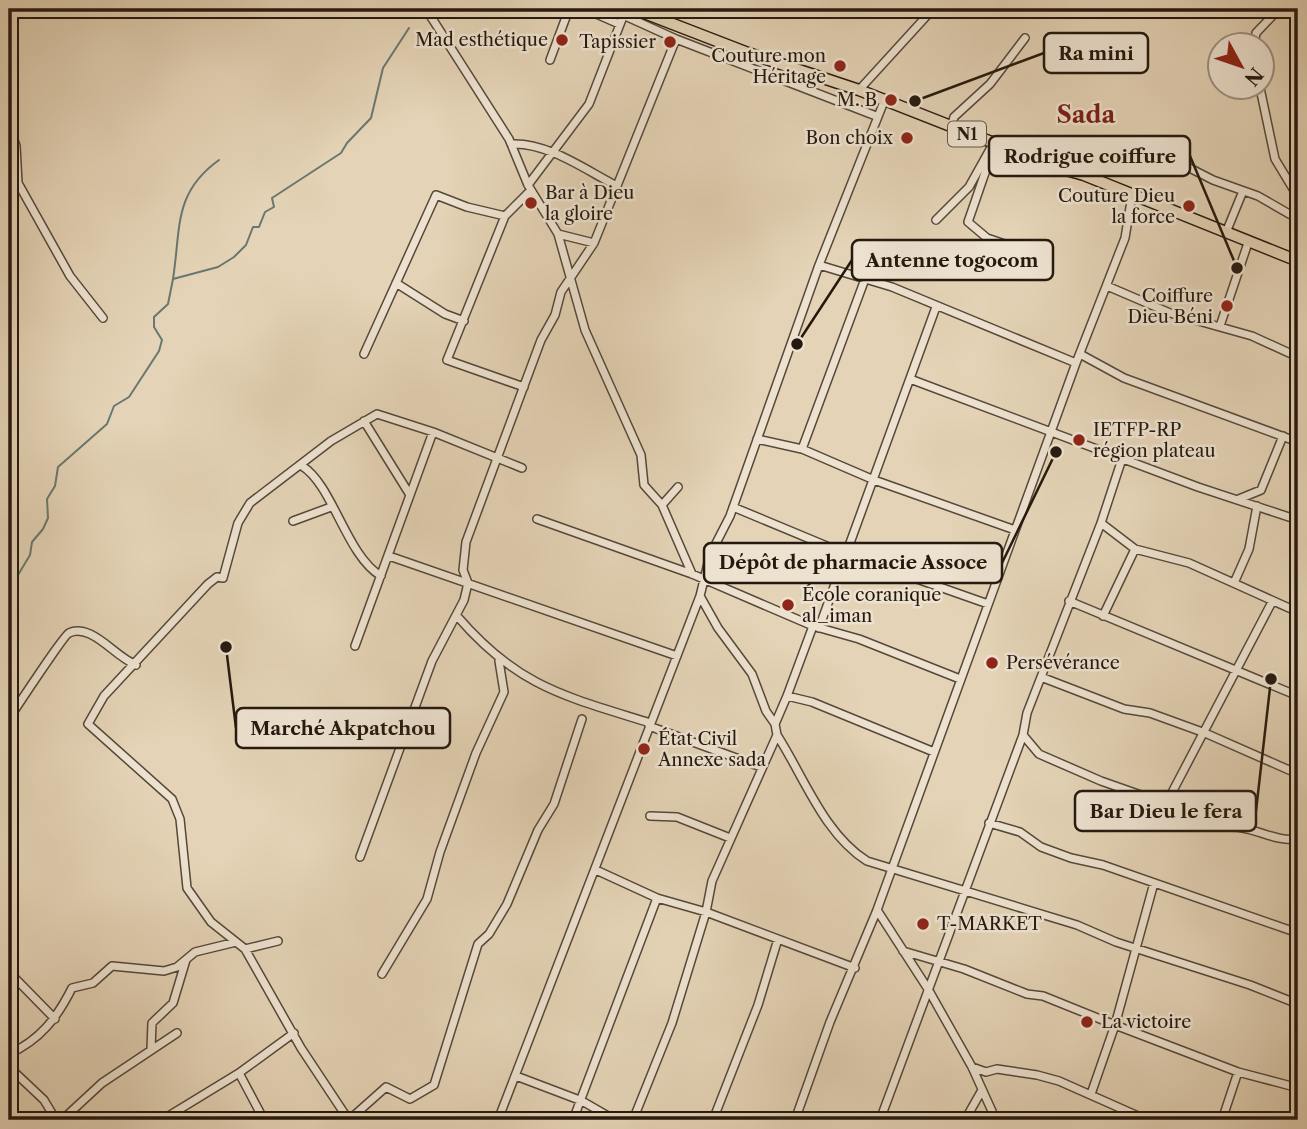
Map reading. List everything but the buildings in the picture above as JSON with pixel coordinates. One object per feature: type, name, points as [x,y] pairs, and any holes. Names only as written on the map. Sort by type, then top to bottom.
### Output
[{"type":"highway","name":"N1","points":[[634,9],[748,53],[885,99],[951,128],[1250,239],[1298,261]]},
{"type":"street","points":[[361,9],[407,12],[417,9]]},
{"type":"street","points":[[426,9],[511,144],[530,187],[558,234],[585,330],[641,455],[644,485],[662,505],[692,574]]},
{"type":"street","points":[[550,60],[569,9]]},
{"type":"street","points":[[584,9],[619,24]]},
{"type":"street","points":[[836,9],[851,9]]},
{"type":"street","points":[[917,9],[926,16]]},
{"type":"street","points":[[859,90],[933,9]]},
{"type":"street","points":[[1257,32],[1276,10]]},
{"type":"street","points":[[524,387],[447,360],[505,216],[530,187],[551,152],[589,104],[624,12],[676,39],[876,116]]},
{"type":"street","points":[[951,128],[954,117],[990,84],[1025,38]]},
{"type":"street","points":[[360,857],[432,661],[457,616],[468,583],[463,570],[464,549],[541,340],[552,321],[570,276],[593,243],[676,39]]},
{"type":"street","points":[[737,63],[748,53]]},
{"type":"street","points":[[498,1120],[700,596],[710,555],[733,507],[819,265],[885,99]]},
{"type":"street","points":[[1263,102],[1275,159],[1298,197]]},
{"type":"street","points":[[9,126],[16,146],[18,183],[70,276],[103,318]]},
{"type":"street","points":[[511,144],[524,144],[551,152],[615,185]]},
{"type":"street","points":[[936,220],[969,187],[993,144]]},
{"type":"street","points":[[986,158],[987,167],[968,222],[987,238],[1037,255]]},
{"type":"street","points":[[1174,160],[1298,219]]},
{"type":"street","points":[[9,190],[18,183]]},
{"type":"street","points":[[1227,230],[1242,191]]},
{"type":"street","points":[[364,354],[436,195],[505,216]]},
{"type":"street","points":[[795,1120],[830,1022],[855,968],[877,910],[1076,363],[1125,238],[1132,195]]},
{"type":"street","points":[[558,234],[593,243]]},
{"type":"street","points":[[1220,326],[1250,239]]},
{"type":"street","points":[[819,265],[892,287],[1076,363]]},
{"type":"street","points":[[802,449],[865,279]]},
{"type":"street","points":[[396,284],[445,314],[464,321]]},
{"type":"street","points":[[1107,285],[1170,313],[1220,326],[1298,357]]},
{"type":"street","points":[[775,724],[846,554],[936,307]]},
{"type":"street","points":[[1080,355],[1124,378],[1298,442]]},
{"type":"street","points":[[910,379],[1122,459],[1298,520]]},
{"type":"street","points":[[522,468],[433,432],[377,414],[364,421],[331,441],[302,466],[250,503],[238,523],[223,578],[217,577],[208,584],[136,665],[104,696],[88,724],[172,799],[180,819],[187,888],[211,922],[245,948],[294,1033],[349,1119],[386,1087],[410,1099],[435,1085],[478,944],[489,934],[507,904],[538,830],[554,804],[582,719]]},
{"type":"street","points":[[364,421],[410,495]]},
{"type":"street","points":[[355,646],[433,432]]},
{"type":"street","points":[[1238,500],[1261,490],[1283,436]]},
{"type":"street","points":[[757,439],[802,449],[874,481],[1016,530]]},
{"type":"street","points":[[880,1120],[1023,735],[1027,713],[1101,523],[1122,459]]},
{"type":"street","points":[[302,466],[316,477],[331,507],[368,566],[381,576]]},
{"type":"street","points":[[662,505],[678,486]]},
{"type":"street","points":[[1234,583],[1249,549],[1257,506]]},
{"type":"street","points":[[293,521],[331,507]]},
{"type":"street","points":[[733,507],[846,554],[988,604]]},
{"type":"street","points":[[537,519],[692,574],[816,627],[859,639],[960,679]]},
{"type":"street","points":[[1101,523],[1135,549],[1189,563],[1298,612]]},
{"type":"street","points":[[1103,617],[1135,549]]},
{"type":"street","points":[[389,556],[677,656]]},
{"type":"street","points":[[700,596],[718,628],[752,674],[766,711],[775,724],[777,735],[842,842],[867,861],[891,866],[965,892],[997,899],[1038,916],[1077,925],[1137,949],[1250,985],[1298,1004]]},
{"type":"street","points":[[1069,601],[1298,696]]},
{"type":"street","points":[[1167,802],[1205,733],[1233,670],[1272,602]]},
{"type":"street","points":[[457,616],[499,661],[547,690],[761,767]]},
{"type":"street","points":[[9,719],[53,657],[62,638],[70,632],[89,634],[120,658],[136,665]]},
{"type":"street","points":[[382,974],[427,899],[440,852],[476,753],[504,692],[499,661]]},
{"type":"street","points":[[1041,677],[1124,709],[1150,713],[1205,733],[1298,774]]},
{"type":"street","points":[[788,696],[812,702],[934,752]]},
{"type":"street","points":[[633,1120],[672,1023],[706,912],[712,881],[777,735]]},
{"type":"street","points":[[1023,735],[1039,754],[1101,781],[1232,827],[1248,827],[1266,837],[1298,839]]},
{"type":"street","points":[[650,816],[677,817],[730,838]]},
{"type":"street","points":[[989,822],[1020,832],[1041,847],[1071,859],[1103,865],[1298,933]]},
{"type":"street","points":[[596,870],[657,898],[706,912],[855,968]]},
{"type":"street","points":[[1091,1094],[1115,1025],[1154,883]]},
{"type":"street","points":[[573,1120],[657,898]]},
{"type":"street","points":[[877,910],[928,989],[972,1067],[996,1120]]},
{"type":"street","points":[[713,1120],[758,1005],[778,939]]},
{"type":"street","points":[[245,948],[278,941]]},
{"type":"street","points":[[9,1054],[27,1045],[55,1019],[72,988],[93,982],[112,966],[164,971],[187,960],[195,952],[236,942]]},
{"type":"street","points":[[903,951],[1043,996],[1238,1072],[1292,1086],[1298,1085]]},
{"type":"street","points":[[151,1049],[152,1023],[173,1003],[187,960]]},
{"type":"street","points":[[9,972],[55,1019]]},
{"type":"street","points":[[62,1120],[102,1083],[177,1033]]},
{"type":"street","points":[[162,1120],[239,1073],[294,1033]]},
{"type":"street","points":[[9,1067],[44,1100],[56,1120]]},
{"type":"street","points":[[972,1067],[986,1072],[998,1069],[1037,1074],[1091,1094],[1134,1118],[1147,1120]]},
{"type":"street","points":[[1222,1120],[1238,1072]]},
{"type":"street","points":[[239,1073],[264,1120]]},
{"type":"street","points":[[516,1076],[582,1101],[615,1120]]},
{"type":"street","points":[[965,1120],[982,1090]]},
{"type":"waterway","points":[[9,590],[30,555],[32,542],[48,518],[47,499],[55,486],[58,467],[107,424],[114,406],[129,397],[159,351],[162,340],[154,327],[154,317],[168,304],[173,279],[218,267],[234,257],[246,245],[253,227],[259,227],[265,212],[274,207],[272,198],[341,153],[371,118],[383,68],[409,28]]},
{"type":"waterway","points":[[173,279],[179,228],[186,199],[204,172],[219,160]]},
{"type":"place","name":"Mad esthétique","points":[[562,40]]},
{"type":"place","name":"Tapissier","points":[[670,42]]},
{"type":"place","name":"Couture mon Héritage","points":[[840,66]]},
{"type":"place","name":"M. B","points":[[891,100]]},
{"type":"place","name":"Ra mini","points":[[915,101]]},
{"type":"place","name":"Bon choix","points":[[907,138]]},
{"type":"place","name":"Bar à Dieu la gloire","points":[[531,203]]},
{"type":"place","name":"Couture Dieu la force","points":[[1189,206]]},
{"type":"place","name":"Rodrigue coiffure","points":[[1237,268]]},
{"type":"place","name":"Coiffure Dieu Béni","points":[[1227,306]]},
{"type":"place","name":"Antenne togocom","points":[[797,344]]},
{"type":"place","name":"IETFP-RP région plateau","points":[[1079,440]]},
{"type":"place","name":"Dépôt de pharmacie Assoce","points":[[1056,452]]},
{"type":"place","name":"École coranique al_iman","points":[[788,605]]},
{"type":"place","name":"Marché Akpatchou","points":[[226,647]]},
{"type":"place","name":"Persévérance","points":[[992,663]]},
{"type":"place","name":"Bar Dieu le fera","points":[[1271,679]]},
{"type":"place","name":"État Civil Annexe sada","points":[[644,749]]},
{"type":"place","name":"T-MARKET","points":[[923,924]]},
{"type":"place","name":"La victoire","points":[[1087,1022]]},
{"type":"district","name":"Sada","points":[[1086,114]]}]
